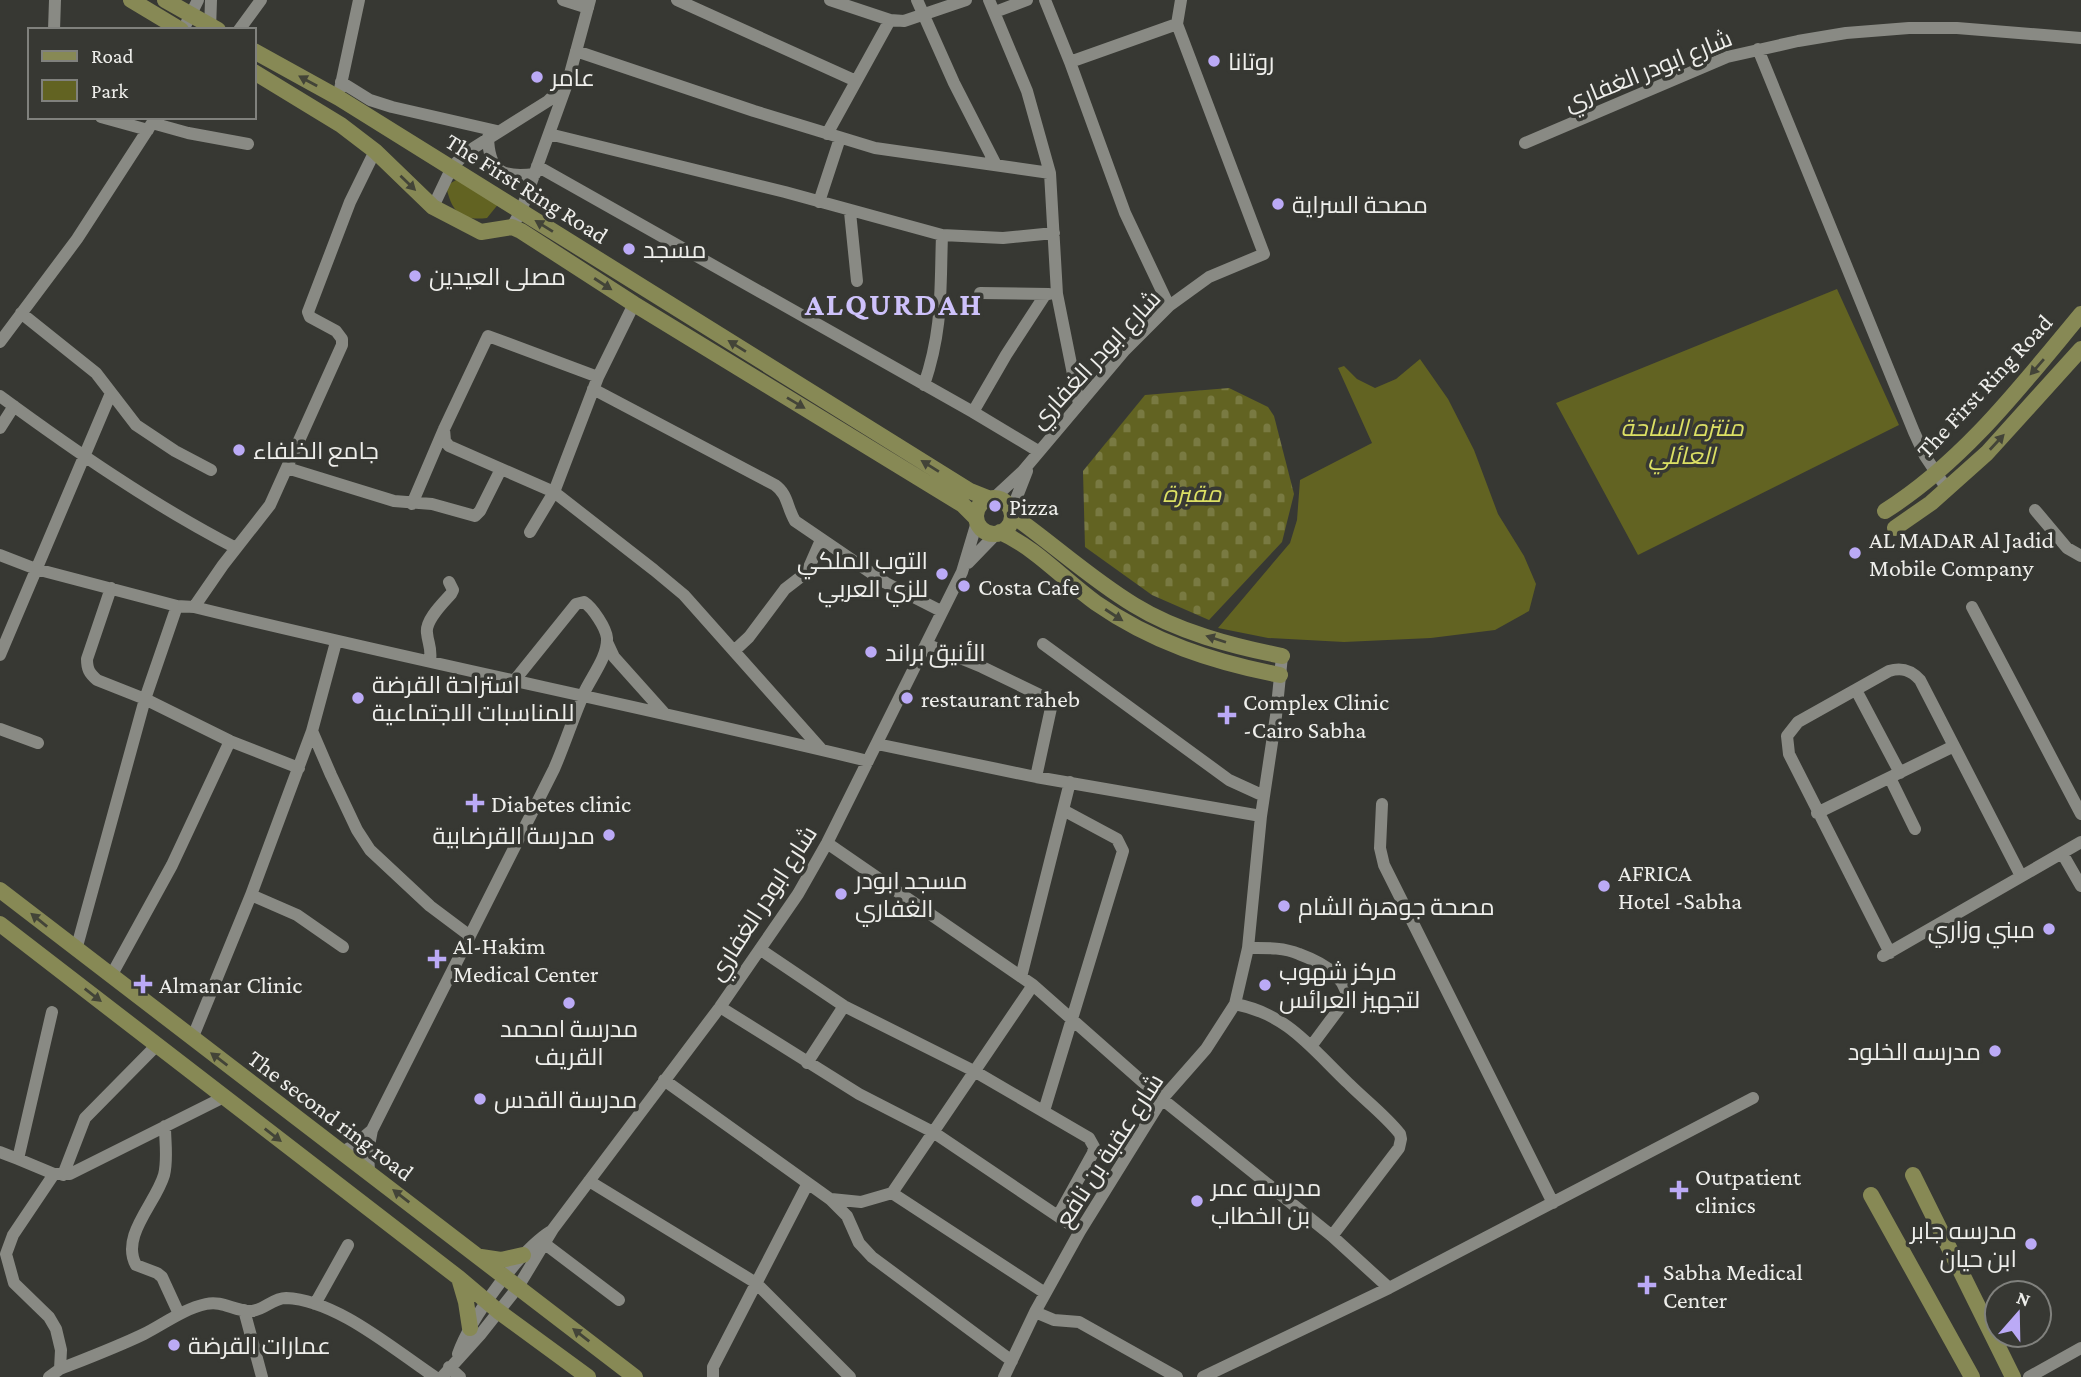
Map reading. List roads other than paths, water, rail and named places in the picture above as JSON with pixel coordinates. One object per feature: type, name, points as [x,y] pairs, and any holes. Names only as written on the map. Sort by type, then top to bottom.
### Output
[{"type":"main road","points":[[131,0],[179,28]]},
{"type":"main road","points":[[165,0],[194,7],[213,28]]},
{"type":"main road","name":"The First Ring Road","points":[[256,52],[340,90],[521,211],[970,491],[992,498]]},
{"type":"main road","name":"The First Ring Road","points":[[256,73],[341,125],[375,151],[433,207],[481,232],[512,227],[521,230],[634,304],[964,505],[977,520]]},
{"type":"main road","name":"The First Ring Road","points":[[1885,510],[1936,474],[1980,432],[2081,314]]},
{"type":"main road","name":"The First Ring Road","points":[[1895,528],[1947,489],[1987,453],[2081,349]]},
{"type":"main road","points":[[1280,676],[1220,662],[1156,639],[1124,621],[1093,601],[1020,543],[998,533],[983,530],[977,520],[981,504],[992,498],[1005,502],[1011,514],[1135,606],[1206,636],[1282,656]]},
{"type":"main road","points":[[998,533],[1007,527],[1011,514]]},
{"type":"main road","name":"The second ring road","points":[[0,890],[635,1377]]},
{"type":"main road","name":"The second ring road","points":[[0,924],[493,1307],[589,1377]]},
{"type":"main road","points":[[1913,1175],[2013,1377]]},
{"type":"main road","points":[[1871,1195],[1972,1377]]},
{"type":"main road","points":[[478,1256],[500,1259],[523,1255]]},
{"type":"main road","points":[[459,1278],[470,1328]]},
{"type":"street","points":[[54,28],[55,0]]},
{"type":"street","points":[[211,0],[213,28]]},
{"type":"street","points":[[240,28],[261,0]]},
{"type":"street","points":[[359,0],[340,90],[493,134]]},
{"type":"street","points":[[512,227],[521,211],[568,81],[589,4],[564,0]]},
{"type":"street","points":[[677,0],[856,81]]},
{"type":"street","points":[[830,0],[890,20],[904,21],[966,0]]},
{"type":"street","points":[[917,0],[954,83],[996,165]]},
{"type":"street","points":[[1027,0],[992,6],[1027,91],[1050,173],[1054,233],[1051,294],[1079,404]]},
{"type":"street","points":[[1045,0],[1125,213],[1169,306]]},
{"type":"street","points":[[1070,62],[1177,24],[1181,0]]},
{"type":"street","points":[[183,28],[194,7]]},
{"type":"street","points":[[827,135],[890,20]]},
{"type":"street","name":"شارع ابودر الغفاري","points":[[992,498],[1036,455],[1125,350],[1169,306],[1209,276],[1264,254],[1177,24]]},
{"type":"street","name":"شارع ابودر الغفاري","points":[[1525,143],[1727,57],[1758,49],[1846,33],[1909,28],[1957,28],[2081,38]]},
{"type":"street","points":[[1758,49],[1914,432],[1947,489]]},
{"type":"street","points":[[576,51],[827,135],[875,148],[1050,173]]},
{"type":"street","points":[[433,207],[452,167],[467,152],[548,101],[568,81]]},
{"type":"street","points":[[118,119],[152,123],[248,144]]},
{"type":"street","points":[[0,342],[77,239],[152,123]]},
{"type":"street","points":[[493,134],[490,159],[498,170],[509,176],[536,170],[973,412],[1036,455]]},
{"type":"street","points":[[549,134],[942,235],[1003,238],[1054,233]]},
{"type":"street","points":[[819,202],[840,138]]},
{"type":"street","points":[[194,607],[271,505],[342,345],[342,339],[336,331],[310,317],[309,312],[350,202],[375,151]]},
{"type":"street","points":[[850,212],[857,281]]},
{"type":"street","points":[[924,385],[938,340],[942,235]]},
{"type":"street","points":[[979,293],[1051,294]]},
{"type":"street","points":[[973,412],[1006,355],[1051,294]]},
{"type":"street","points":[[530,532],[554,492],[598,377],[634,304]]},
{"type":"street","points":[[21,313],[89,366],[136,425],[175,451],[211,470]]},
{"type":"street","points":[[412,504],[488,337],[598,377]]},
{"type":"street","points":[[593,389],[775,485],[783,491],[789,512],[795,521],[886,583],[942,611]]},
{"type":"street","points":[[0,654],[111,393]]},
{"type":"street","points":[[0,396],[182,520],[236,548]]},
{"type":"street","points":[[0,428],[14,407]]},
{"type":"street","points":[[444,429],[445,441],[449,446],[554,492],[684,596],[822,750]]},
{"type":"street","name":"شارع ابودر الغفاري","points":[[1011,514],[1036,455]]},
{"type":"street","points":[[287,468],[394,501],[432,504],[475,516],[501,469]]},
{"type":"street","points":[[2035,510],[2067,548],[2081,556]]},
{"type":"street","name":"شارع ابودر الغفاري","points":[[449,1367],[470,1328],[493,1307],[545,1244],[553,1229],[720,1007],[798,894],[827,843],[962,572],[977,520]]},
{"type":"street","name":"شارع ابودر الغفاري","points":[[962,572],[998,533]]},
{"type":"street","points":[[734,651],[749,637],[785,589],[807,572],[821,540]]},
{"type":"street","points":[[0,555],[36,569],[177,606],[194,607],[336,642],[868,761]]},
{"type":"street","points":[[430,661],[431,644],[427,628],[453,590],[449,582]]},
{"type":"street","points":[[111,589],[87,659],[87,668],[97,680],[145,699],[229,741],[299,768]]},
{"type":"street","points":[[369,1172],[368,1151],[372,1130],[554,769],[583,696],[604,654],[607,634],[589,606],[584,602],[576,604],[514,681]]},
{"type":"street","points":[[76,950],[145,699],[177,606]]},
{"type":"street","points":[[1972,607],[2081,814]]},
{"type":"street","points":[[192,1038],[251,895],[299,768],[336,642]]},
{"type":"street","points":[[607,642],[619,663],[665,714]]},
{"type":"street","points":[[926,644],[1046,698],[1051,708],[1036,777]]},
{"type":"street","points":[[1043,644],[1229,780],[1264,796]]},
{"type":"street","name":"شارع عقبة بن نافع","points":[[1004,1377],[1035,1312],[1080,1231],[1162,1099],[1206,1049],[1224,1025],[1235,1004],[1248,948],[1261,816],[1282,656]]},
{"type":"street","points":[[2021,877],[1914,673],[1906,669],[1889,671],[1798,722],[1787,736],[1789,754],[1887,955],[2021,877],[2062,853],[2081,842]]},
{"type":"street","points":[[1856,690],[1895,775],[1915,829]]},
{"type":"street","points":[[0,729],[38,743]]},
{"type":"street","points":[[312,731],[357,830],[370,850],[430,906],[470,936]]},
{"type":"street","points":[[111,976],[172,865],[229,741]]},
{"type":"street","points":[[877,744],[1036,777],[1261,816]]},
{"type":"street","points":[[1817,813],[1954,746]]},
{"type":"street","points":[[830,1199],[861,1202],[892,1194],[974,1071],[1027,981],[1070,782]]},
{"type":"street","points":[[1382,804],[1381,848],[1384,865],[1553,1203]]},
{"type":"street","points":[[1044,1111],[1123,851],[1117,839],[1063,810]]},
{"type":"street","points":[[827,843],[1027,981],[1162,1099],[1332,1236],[1389,1288]]},
{"type":"street","points":[[2062,853],[2081,886]]},
{"type":"street","points":[[251,895],[297,915],[343,947]]},
{"type":"street","points":[[1248,948],[1273,948],[1298,953],[1337,977],[1346,991],[1347,998],[1312,1045]]},
{"type":"street","points":[[761,950],[844,1006],[974,1071],[1089,1138],[1094,1147],[1091,1157],[1058,1216]]},
{"type":"street","points":[[1235,1004],[1276,1017],[1312,1045],[1396,1130],[1401,1139],[1399,1148],[1332,1236]]},
{"type":"street","points":[[807,1063],[844,1006]]},
{"type":"street","points":[[720,1007],[859,1094],[933,1132],[1080,1231]]},
{"type":"street","points":[[18,1160],[52,1012]]},
{"type":"street","points":[[60,1369],[61,1350],[56,1329],[49,1317],[13,1283],[6,1254],[13,1235],[58,1175],[85,1118],[157,1045]]},
{"type":"street","points":[[664,1080],[830,1199],[847,1216],[859,1243],[872,1257],[1012,1361]]},
{"type":"street","points":[[0,1152],[58,1175],[223,1097]]},
{"type":"street","points":[[1203,1377],[1389,1288],[1753,1098]]},
{"type":"street","points":[[164,1126],[164,1177],[135,1234],[132,1252],[136,1265],[162,1277],[179,1314]]},
{"type":"street","points":[[342,1152],[372,1130]]},
{"type":"street","points":[[589,1181],[756,1283],[850,1377]]},
{"type":"street","points":[[713,1377],[713,1367],[808,1184]]},
{"type":"street","points":[[892,1194],[1045,1293]]},
{"type":"street","name":"شارع ابودر الغفاري","points":[[512,1282],[523,1255],[532,1244],[553,1229]]},
{"type":"street","points":[[545,1244],[619,1300]]},
{"type":"street","points":[[315,1304],[348,1245]]},
{"type":"street","points":[[49,1377],[60,1369],[146,1333],[179,1314],[207,1303],[223,1303],[255,1311],[284,1297],[315,1304],[355,1322],[435,1377]]},
{"type":"street","name":"شارع ابودر الغفاري","points":[[449,1367],[480,1335],[493,1307]]},
{"type":"street","points":[[244,1310],[262,1377]]},
{"type":"street","points":[[1035,1312],[1054,1320],[1079,1322],[1177,1377]]},
{"type":"street","points":[[2029,1377],[2081,1348]]},
{"type":"street","points":[[449,1367],[460,1377]]},
{"type":"place","name":"روتانا","points":[[1214,61]]},
{"type":"place","name":"عامر","points":[[537,77]]},
{"type":"place","name":"مصحة السراية","points":[[1278,204]]},
{"type":"place","name":"مسجد","points":[[629,249]]},
{"type":"place","name":"مصلى العيدين","points":[[415,276]]},
{"type":"place","name":"جامع الخلفاء","points":[[239,450]]},
{"type":"place","name":"Pizza","points":[[995,506]]},
{"type":"place","name":"AL MADAR Al Jadid Mobile Company","points":[[1855,553]]},
{"type":"place","name":"التوب الملكي للزي العربي","points":[[942,574]]},
{"type":"place","name":"Costa Cafe","points":[[964,586]]},
{"type":"place","name":"الأنيق براند","points":[[871,652]]},
{"type":"place","name":"استراحة القرضة للمناسبات الاجتماعية","points":[[358,698]]},
{"type":"place","name":"restaurant raheb","points":[[907,698]]},
{"type":"place","name":"Complex Clinic -Cairo Sabha","points":[[1227,715]]},
{"type":"place","name":"Diabetes clinic","points":[[475,803]]},
{"type":"place","name":"مدرسة القرضابية","points":[[609,835]]},
{"type":"place","name":"AFRICA Hotel -Sabha","points":[[1604,886]]},
{"type":"place","name":"مسجد ابودر الغفاري","points":[[841,894]]},
{"type":"place","name":"مصحة جوهرة الشام","points":[[1284,906]]},
{"type":"place","name":"مبني وزاري","points":[[2049,929]]},
{"type":"place","name":"Al-Hakim Medical Center","points":[[437,959]]},
{"type":"place","name":"Almanar Clinic","points":[[143,984]]},
{"type":"place","name":"مركز شهوب لتجهيز العرائس","points":[[1265,985]]},
{"type":"place","name":"مدرسة امحمد القريف","points":[[569,1003]]},
{"type":"place","name":"مدرسه الخلود","points":[[1995,1051]]},
{"type":"place","name":"مدرسة القدس","points":[[480,1099]]},
{"type":"place","name":"Outpatient clinics","points":[[1679,1190]]},
{"type":"place","name":"مدرسه عمر بن الخطاب","points":[[1197,1201]]},
{"type":"place","name":"مدرسه جابر ابن حيان","points":[[2031,1244]]},
{"type":"place","name":"Sabha Medical Center","points":[[1647,1285]]},
{"type":"place","name":"عمارات القرضة","points":[[174,1345]]},
{"type":"district","name":"ALQURDAH","points":[[894,304]]},
{"type":"park label","name":"منتزه الساحة العائلي","points":[[1682,441]]},
{"type":"park label","name":"مقبرة","points":[[1192,493]]}]
